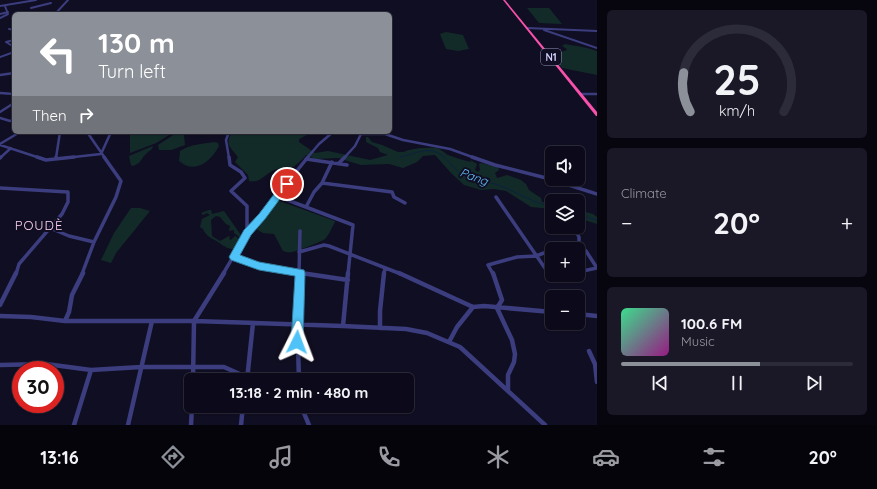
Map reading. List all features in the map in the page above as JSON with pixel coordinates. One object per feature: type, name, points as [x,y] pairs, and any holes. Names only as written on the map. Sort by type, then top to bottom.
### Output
[{"type":"highway","name":"N1","points":[[504,0],[597,115]]},
{"type":"street","points":[[0,6],[31,0]]},
{"type":"street","points":[[0,6],[36,0]]},
{"type":"street","points":[[31,8],[51,3],[48,0]]},
{"type":"street","points":[[57,12],[69,0]]},
{"type":"street","points":[[5,6],[8,12]]},
{"type":"street","points":[[0,14],[8,12]]},
{"type":"street","points":[[0,18],[8,14],[8,12]]},
{"type":"street","points":[[527,28],[597,31]]},
{"type":"street","points":[[539,29],[597,48]]},
{"type":"street","points":[[12,40],[6,42],[12,46]]},
{"type":"street","points":[[0,58],[12,53]]},
{"type":"street","points":[[0,74],[12,73]]},
{"type":"street","points":[[0,93],[12,94]]},
{"type":"street","points":[[580,94],[597,94]]},
{"type":"street","points":[[0,113],[12,105]]},
{"type":"street","points":[[0,118],[10,122],[12,120]]},
{"type":"street","points":[[0,144],[17,134]]},
{"type":"street","points":[[56,159],[60,134]]},
{"type":"street","points":[[65,321],[69,312],[72,295],[80,281],[94,242],[116,197],[121,181],[100,154],[88,134]]},
{"type":"street","points":[[100,154],[110,134]]},
{"type":"street","points":[[229,134],[226,140],[230,164],[242,172],[245,178],[242,183],[231,191],[247,206],[247,233]]},
{"type":"street","points":[[194,373],[194,321],[234,257],[247,233],[262,217],[306,159],[319,144],[331,134]]},
{"type":"street","points":[[339,163],[355,146],[361,134]]},
{"type":"street","points":[[386,134],[403,140],[450,149],[495,165],[550,179],[597,194]]},
{"type":"street","points":[[0,144],[46,160],[100,154]]},
{"type":"street","points":[[0,158],[10,148]]},
{"type":"street","points":[[306,159],[347,164]]},
{"type":"street","points":[[306,206],[314,192],[322,183],[332,162]]},
{"type":"street","points":[[322,183],[392,192],[394,197],[405,204]]},
{"type":"street","points":[[0,188],[68,192],[68,202],[62,214],[19,264],[17,272],[0,305]]},
{"type":"street","points":[[277,196],[353,225],[343,326]]},
{"type":"street","points":[[496,197],[545,267]]},
{"type":"street","points":[[50,228],[69,236],[94,242]]},
{"type":"street","points":[[299,373],[297,313],[300,273],[300,231]]},
{"type":"street","points":[[299,252],[324,245],[351,253],[419,281],[473,307],[484,306],[545,311]]},
{"type":"street","points":[[585,250],[597,268],[585,271]]},
{"type":"street","points":[[497,308],[502,300],[492,271],[488,265],[517,257],[536,256],[545,253]]},
{"type":"street","points":[[234,257],[259,266],[348,280]]},
{"type":"street","points":[[380,328],[380,311],[385,268]]},
{"type":"street","points":[[449,342],[454,332],[471,312],[473,307]]},
{"type":"street","points":[[497,308],[512,342],[515,361],[508,374],[508,390]]},
{"type":"street","points":[[585,315],[597,316]]},
{"type":"street","points":[[0,316],[31,317],[65,321],[194,321],[343,326],[406,329],[427,333],[460,347],[545,425]]},
{"type":"street","points":[[128,425],[152,321]]},
{"type":"street","points":[[249,373],[253,323]]},
{"type":"street","points":[[589,351],[595,364],[597,382]]},
{"type":"street","points":[[0,365],[46,364],[91,370],[141,367],[224,367],[236,373]]},
{"type":"street","points":[[74,425],[91,370]]},
{"type":"street","points":[[191,425],[192,413]]},
{"type":"street","points":[[241,425],[243,413]]},
{"type":"street","points":[[304,413],[309,425]]},
{"type":"green space","points":[[527,8],[549,8],[562,24],[539,23]]},
{"type":"green space","points":[[446,32],[463,35],[469,49],[458,51],[446,49],[440,34]]},
{"type":"green space","points":[[565,44],[597,51],[597,75],[562,68],[549,53],[556,52],[553,49],[559,52],[565,51],[567,49],[562,46]]},
{"type":"green space","points":[[130,134],[171,134],[156,143],[130,153]]},
{"type":"green space","points":[[175,134],[184,135],[185,145],[171,150],[159,150],[158,145]]},
{"type":"green space","points":[[231,134],[305,134],[307,135],[299,139],[299,142],[315,153],[328,151],[370,160],[388,155],[380,152],[378,148],[366,142],[366,137],[368,137],[372,142],[398,152],[420,148],[437,148],[448,155],[471,162],[470,160],[477,164],[475,170],[478,172],[480,170],[479,164],[481,163],[498,167],[499,170],[495,173],[497,178],[507,175],[521,180],[526,184],[529,190],[541,198],[542,202],[545,203],[545,208],[531,207],[506,191],[494,189],[481,190],[464,185],[435,155],[423,156],[417,162],[403,168],[389,164],[361,165],[338,158],[315,159],[306,155],[299,163],[289,169],[273,170],[257,181],[249,181],[248,175],[235,162],[238,157],[229,146]]},
{"type":"green space","points":[[214,142],[218,143],[219,146],[216,152],[202,164],[191,167],[179,161],[180,151],[188,147]]},
{"type":"green space","points":[[153,146],[140,162],[133,166],[131,165],[129,156]]},
{"type":"green space","points":[[277,200],[335,222],[325,239],[294,252],[283,251],[274,234],[263,233],[256,229],[258,224]]},
{"type":"green space","points":[[131,208],[140,208],[150,211],[116,253],[111,263],[101,260],[114,233]]},
{"type":"green space","points":[[211,210],[212,214],[224,211],[243,238],[242,239],[234,233],[234,230],[229,231],[230,226],[220,217],[216,216],[211,220],[212,236],[220,241],[229,236],[229,239],[231,240],[235,236],[241,240],[234,249],[225,247],[209,237],[200,227],[202,219],[210,215],[207,213],[203,215],[201,213]]},
{"type":"green space","points":[[585,212],[597,217],[597,224],[585,220]]},
{"type":"waterway","name":"Pang","points":[[400,157],[421,151],[433,151],[442,155],[459,172],[467,177],[498,185],[545,205]]},
{"type":"waterway","name":"Pang","points":[[585,217],[597,220]]},
{"type":"district","name":"POUDÈ","points":[[39,225]]},
{"type":"route","points":[[287,184],[271,203],[262,217],[247,233],[234,257],[259,266],[300,273],[300,290],[297,313],[297,342]]}]
